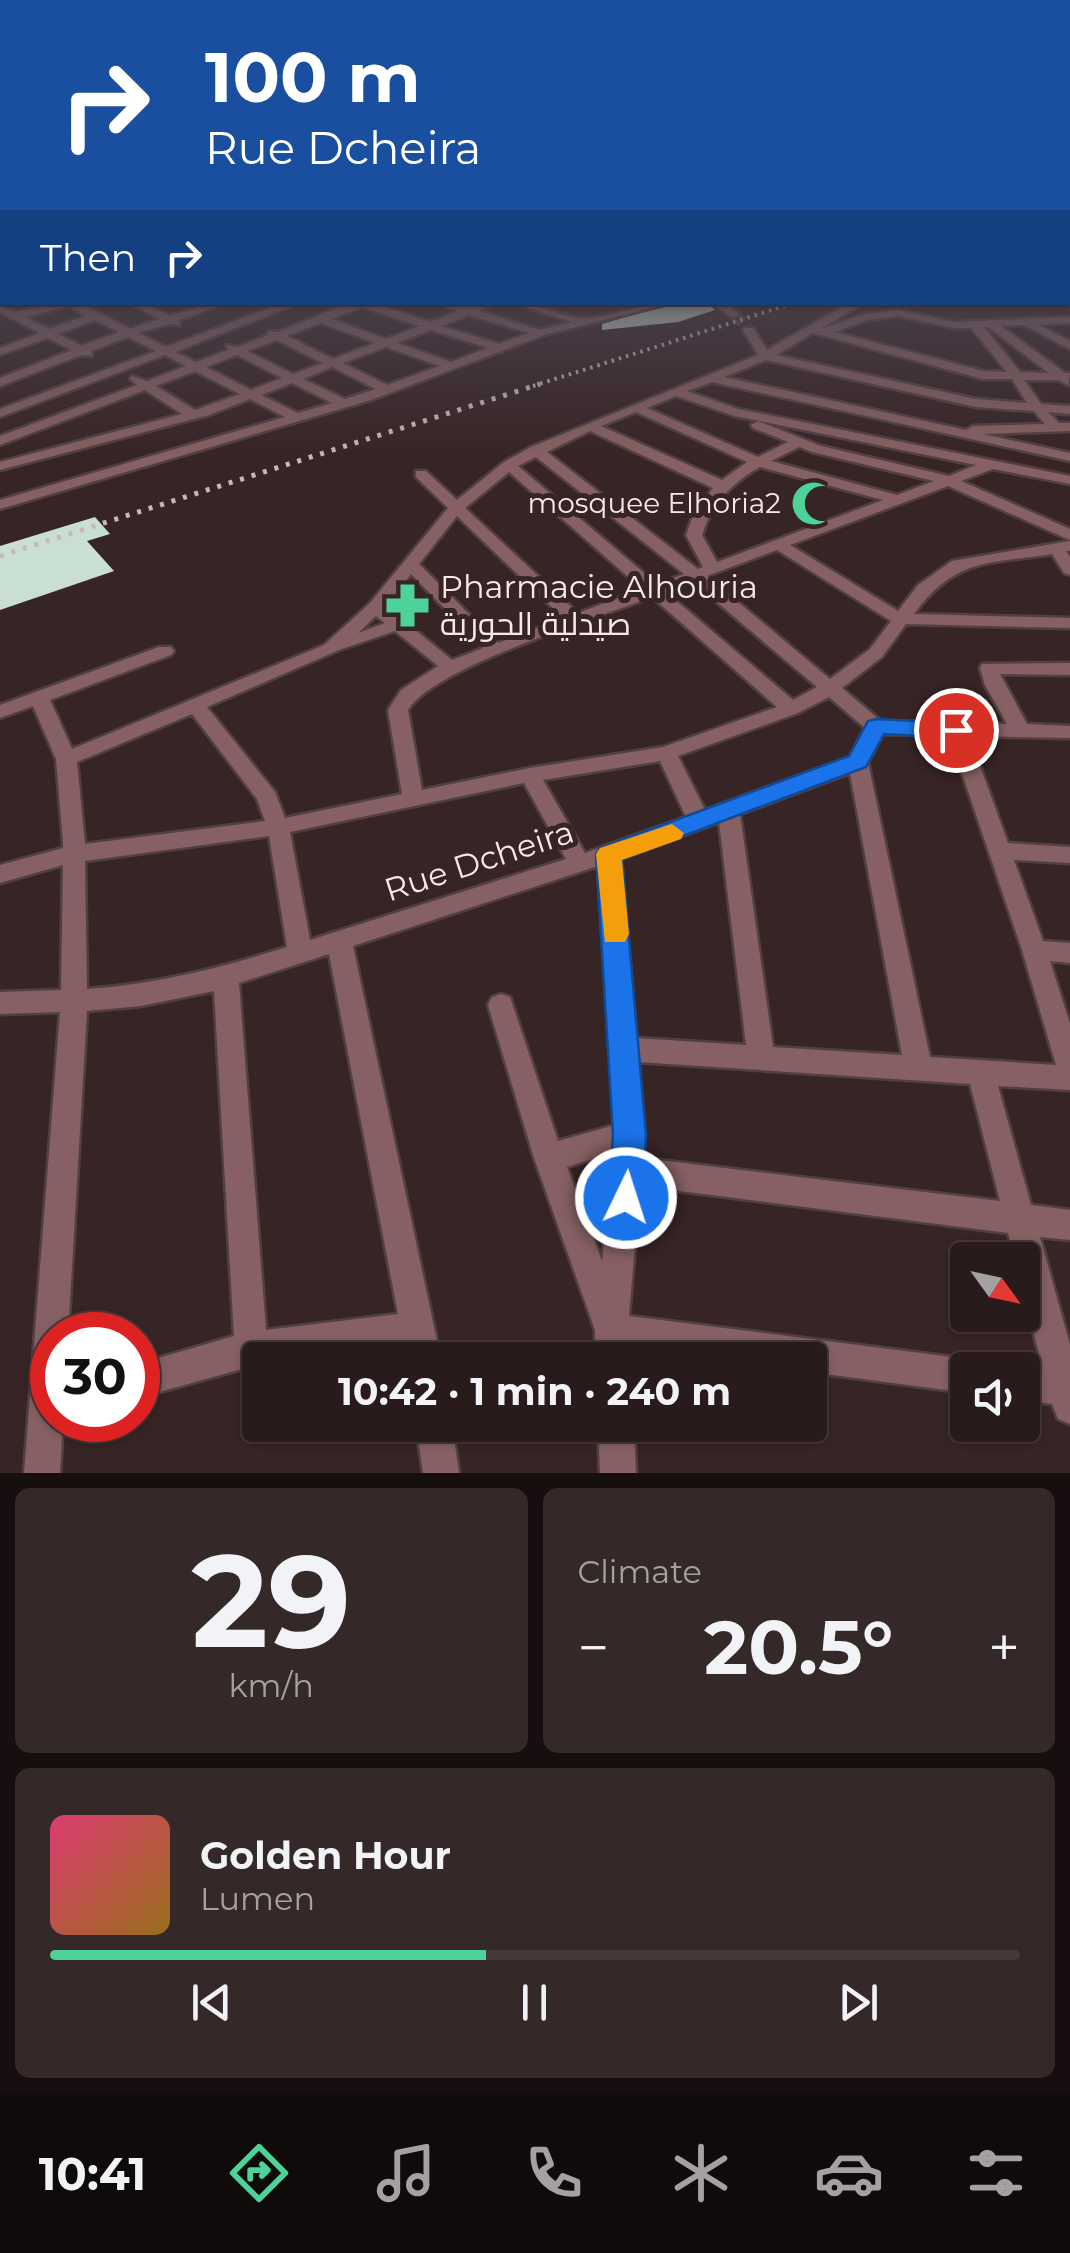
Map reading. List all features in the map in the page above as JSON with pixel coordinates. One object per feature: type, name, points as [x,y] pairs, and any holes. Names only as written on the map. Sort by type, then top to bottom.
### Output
[{"type":"street","points":[[25,321],[239,435]]},
{"type":"street","points":[[0,352],[81,321]]},
{"type":"street","points":[[103,321],[297,418]]},
{"type":"street","points":[[0,382],[168,321]]},
{"type":"street","points":[[172,321],[344,404]]},
{"type":"street","points":[[0,413],[245,321]]},
{"type":"street","points":[[0,441],[143,383],[318,321]]},
{"type":"street","points":[[322,321],[451,366]]},
{"type":"street","points":[[414,321],[499,348]]},
{"type":"street","points":[[0,466],[199,414],[443,321]]},
{"type":"street","points":[[501,321],[540,332]]},
{"type":"street","points":[[0,506],[387,390],[568,321]]},
{"type":"street","points":[[818,332],[834,321]]},
{"type":"street","points":[[330,648],[376,607],[456,508],[509,465],[590,426],[853,321]]},
{"type":"street","points":[[943,321],[975,325],[1054,321]]},
{"type":"street","points":[[242,322],[336,362],[387,390]]},
{"type":"street","points":[[1027,322],[1070,346]]},
{"type":"street","points":[[991,324],[1068,379]]},
{"type":"street","points":[[975,325],[999,348],[1038,411],[1062,428]]},
{"type":"street","points":[[749,330],[765,356],[976,403],[1038,411],[1070,410]]},
{"type":"street","points":[[818,332],[925,363],[982,374],[1068,379]]},
{"type":"street","points":[[0,363],[109,396]]},
{"type":"street","points":[[914,390],[925,363]]},
{"type":"street","points":[[976,403],[982,374]]},
{"type":"street","points":[[712,378],[1070,457]]},
{"type":"street","points":[[677,392],[735,412],[1070,480]]},
{"type":"street","points":[[637,408],[756,462],[892,498]]},
{"type":"street","points":[[735,412],[796,443],[944,479],[1065,543]]},
{"type":"street","points":[[590,426],[724,487]]},
{"type":"street","points":[[941,431],[1062,428]]},
{"type":"street","points":[[90,443],[118,471]]},
{"type":"street","points":[[712,566],[694,535],[708,500],[756,462],[796,443]]},
{"type":"street","points":[[536,450],[693,573],[876,726],[1070,732]]},
{"type":"street","points":[[413,799],[398,710],[408,694],[450,667],[990,464]]},
{"type":"street","points":[[509,465],[792,709]]},
{"type":"street","points":[[422,474],[573,618]]},
{"type":"street","points":[[776,543],[899,619],[1070,623]]},
{"type":"street","points":[[1065,543],[1070,570]]},
{"type":"street","points":[[0,874],[74,854],[278,827],[530,775],[666,752],[792,709],[829,689],[876,653],[924,589],[958,564],[1065,543]]},
{"type":"street","points":[[409,563],[493,648]]},
{"type":"street","points":[[376,607],[450,667]]},
{"type":"street","points":[[66,759],[330,648],[396,626]]},
{"type":"street","points":[[0,712],[165,650]]},
{"type":"street","points":[[1022,733],[989,668],[1070,669]]},
{"type":"street","points":[[39,697],[66,759],[74,854],[74,1004],[54,1312]]},
{"type":"street","points":[[197,707],[267,797],[278,827],[300,953]]},
{"type":"street","points":[[876,726],[858,762],[918,1066]]},
{"type":"street","points":[[956,730],[1034,950],[1070,1067]]},
{"type":"street","points":[[666,752],[700,823]]},
{"type":"street","name":"Rue Dcheira","points":[[0,1003],[74,1004],[168,994],[609,854],[858,762]]},
{"type":"street","points":[[530,775],[580,862]]},
{"type":"street","points":[[729,811],[761,1059]]},
{"type":"street","points":[[1000,851],[1070,855]]},
{"type":"street","points":[[609,854],[630,1134],[630,1172],[612,1342]]},
{"type":"street","points":[[340,940],[422,1342]]},
{"type":"street","points":[[1034,950],[1070,953]]},
{"type":"street","points":[[226,977],[252,1342]]},
{"type":"street","points":[[501,1005],[611,1342]]},
{"type":"street","points":[[624,1049],[1070,1078]]},
{"type":"street","points":[[980,1070],[1068,1395]]},
{"type":"street","points":[[549,1158],[630,1134]]},
{"type":"street","points":[[630,1172],[1070,1225]]},
{"type":"street","points":[[160,1375],[242,1351]]},
{"type":"street","points":[[827,1364],[950,1374]]},
{"type":"street","points":[[1040,1387],[1068,1395]]},
{"type":"street","points":[[42,1473],[45,1442]]},
{"type":"street","points":[[436,1442],[441,1473]]},
{"type":"street","points":[[617,1442],[618,1473]]},
{"type":"building","points":[[613,321],[682,321],[602,330],[602,324]]},
{"type":"building","points":[[95,517],[110,534],[87,541],[114,571],[0,610],[0,546]]},
{"type":"tunnel","points":[[740,321],[749,330]]},
{"type":"railway","points":[[533,386],[738,321]]},
{"type":"railway","points":[[0,556],[540,384]]},
{"type":"slow traffic","points":[[615,934],[609,854],[672,833]]},
{"type":"place","name":"mosquee Elhoria2","points":[[814,503]]},
{"type":"place","name":"Pharmacie Alhouria صيدلية الحورية","points":[[407,605]]},
{"type":"route","points":[[626,1198],[630,1134],[609,854],[858,762],[876,726],[956,730]]}]
